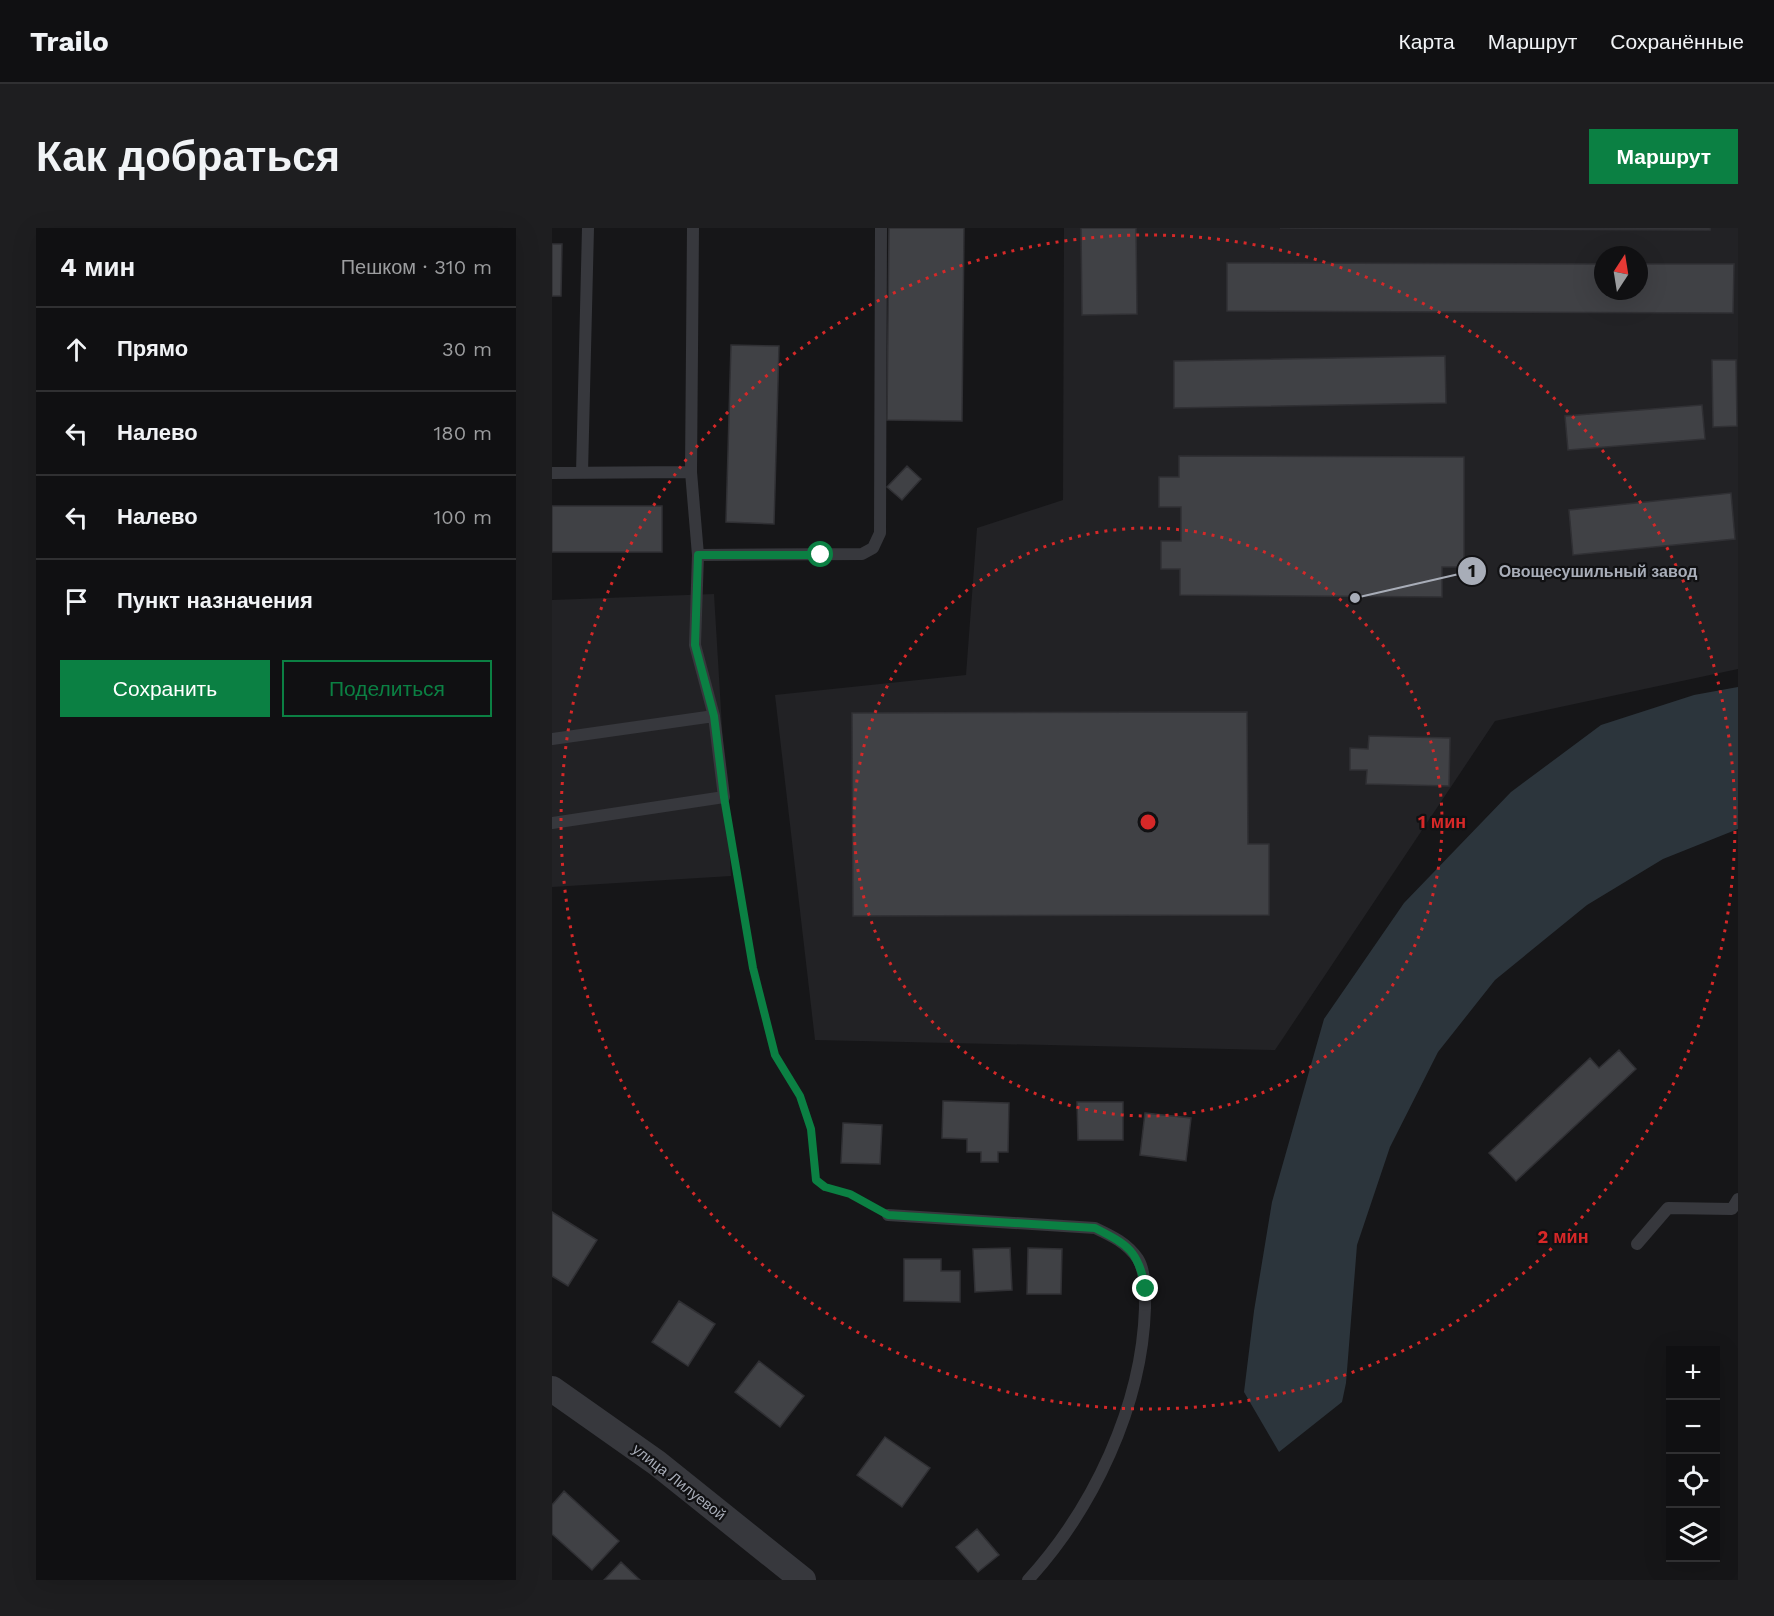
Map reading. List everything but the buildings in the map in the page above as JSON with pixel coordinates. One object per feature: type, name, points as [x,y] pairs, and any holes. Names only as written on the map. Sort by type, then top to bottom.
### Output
[{"type":"street","name":"улица Лилуевой","points":[[552,1389],[657,1463],[803,1580]]},
{"type":"lane","points":[[582,473],[588,228]]},
{"type":"lane","points":[[552,823],[724,797],[714,716],[695,645],[698,555],[691,472],[693,228]]},
{"type":"lane","points":[[698,555],[862,554],[873,548],[880,533],[881,228]]},
{"type":"lane","points":[[552,473],[691,472]]},
{"type":"lane","points":[[552,739],[714,716]]},
{"type":"lane","points":[[1637,1244],[1668,1208],[1736,1207]]},
{"type":"lane","points":[[888,1215],[1095,1228],[1124,1242],[1139,1261],[1146,1289],[1144,1335],[1130,1400],[1097,1481],[1047,1559],[1028,1580]]},
{"type":"path","points":[[724,797],[753,968],[775,1055],[800,1096],[811,1129],[816,1180],[825,1187],[850,1194],[888,1215]]},
{"type":"shaded area","points":[[1064,228],[1738,228],[1738,669],[1495,721],[1275,1050],[815,1040],[775,695],[966,675],[977,528],[1063,500]]},
{"type":"shaded area","points":[[714,594],[731,876],[552,887],[552,600]]},
{"type":"shaded area","points":[[1738,687],[1738,829],[1663,859],[1587,905],[1495,980],[1438,1052],[1390,1147],[1357,1245],[1346,1383],[1342,1402],[1279,1452],[1244,1392],[1254,1311],[1272,1202],[1324,1019],[1404,903],[1511,792],[1601,725],[1694,695]]},
{"type":"place","name":"Овощесушильный завод","points":[[1355,598]]},
{"type":"route","points":[[821,555],[698,555],[695,645],[714,716],[724,797],[753,968],[775,1055],[800,1096],[811,1129],[816,1180],[825,1187],[850,1194],[888,1215],[1095,1228],[1124,1242],[1139,1261],[1146,1289]]}]
